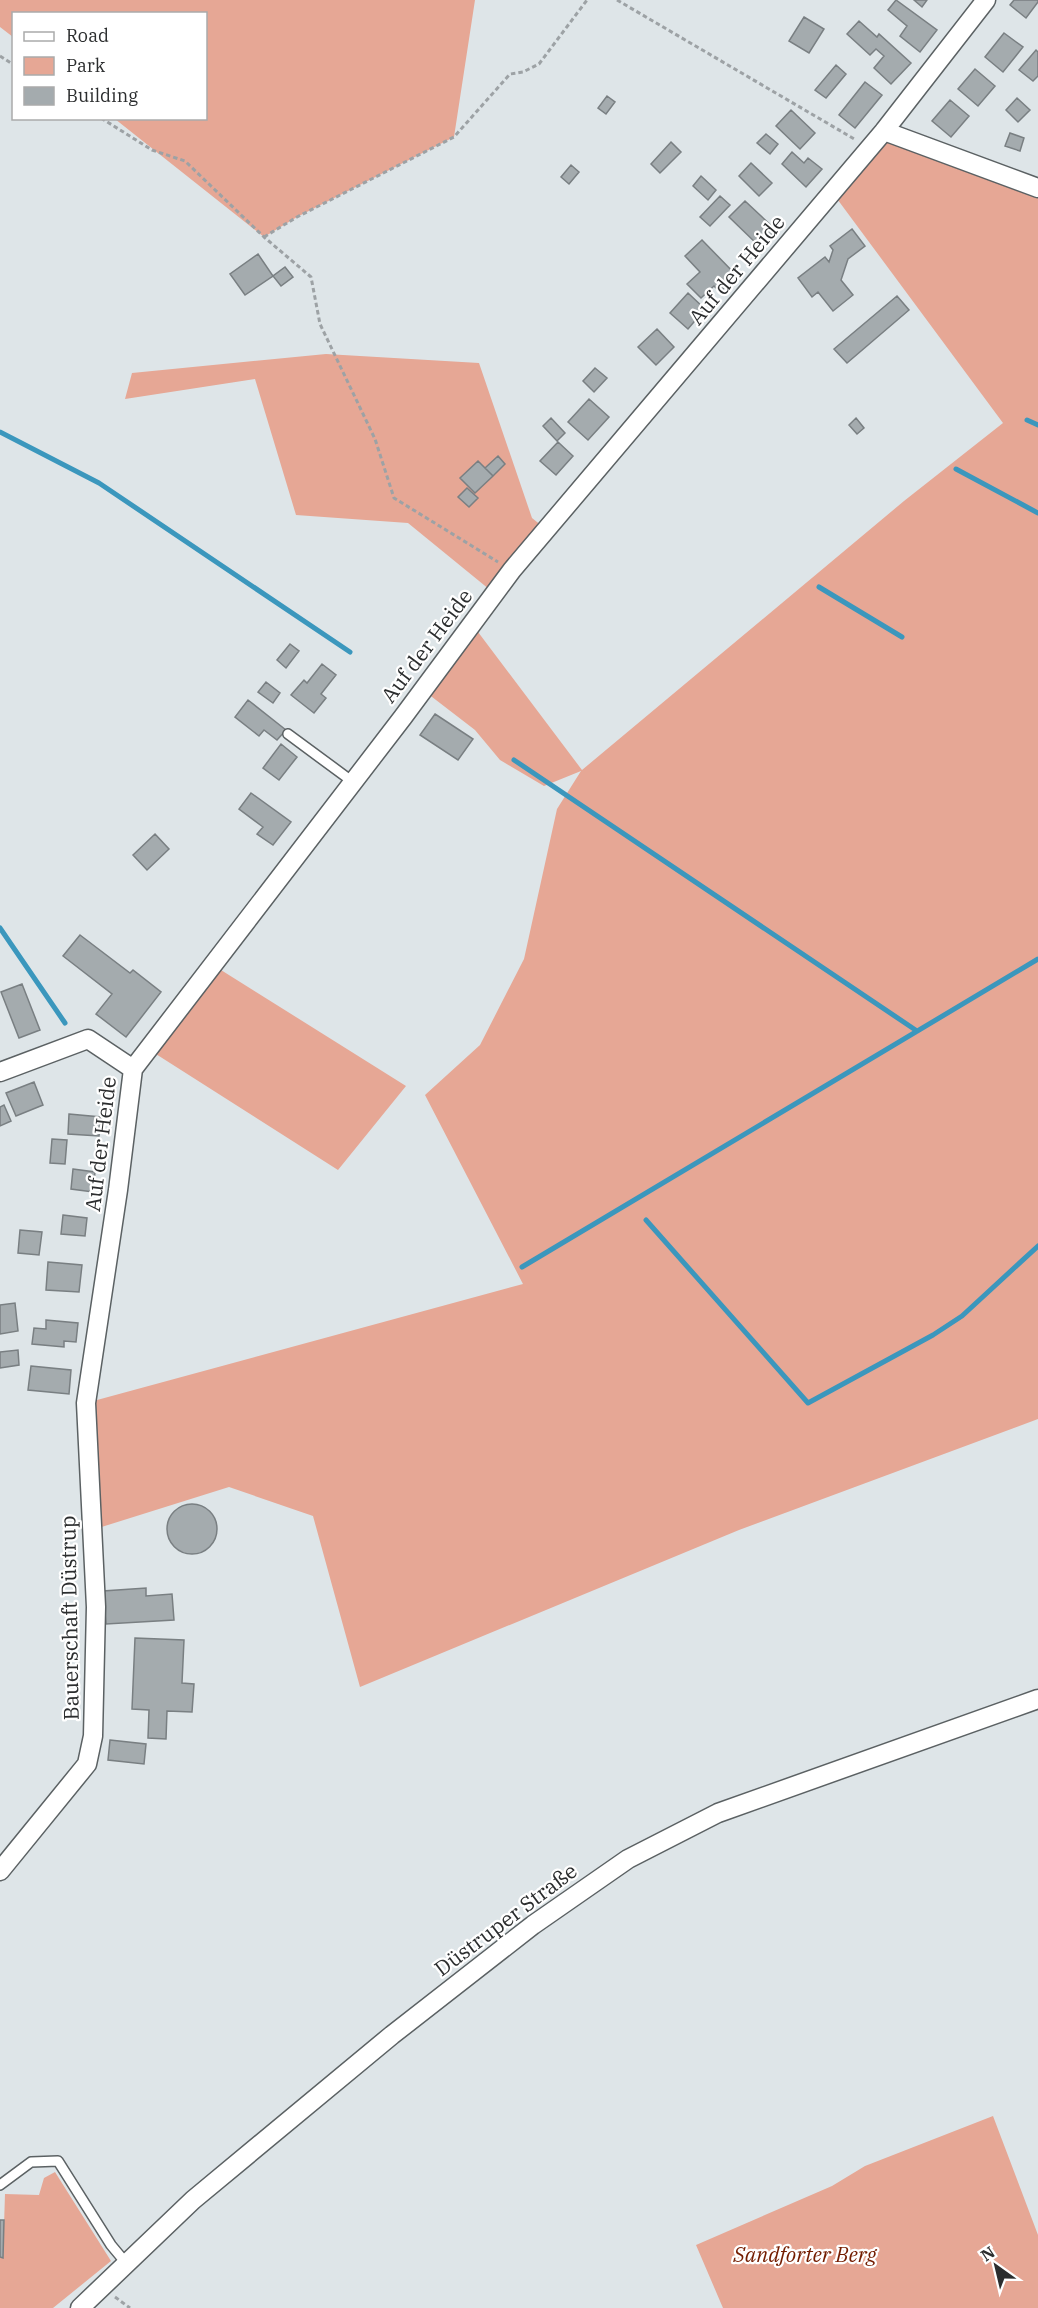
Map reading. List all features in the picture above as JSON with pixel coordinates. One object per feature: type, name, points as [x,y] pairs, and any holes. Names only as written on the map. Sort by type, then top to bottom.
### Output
[{"type":"street","name":"Auf der Heide","points":[[86,1403],[118,1190],[133,1069],[512,570],[870,148],[986,0]]},
{"type":"street","points":[[884,131],[1038,188]]},
{"type":"street","points":[[0,1072],[88,1038],[133,1069]]},
{"type":"street","name":"Bauerschaft Düstrup","points":[[0,1871],[87,1764],[93,1736],[96,1608],[86,1403]]},
{"type":"street","name":"Düstruper Straße","points":[[80,2308],[193,2200],[392,2036],[532,1925],[627,1859],[718,1813],[1038,1699]]},
{"type":"lane","points":[[288,734],[353,782]]},
{"type":"lane","points":[[0,2185],[32,2162],[58,2161],[111,2245],[126,2263]]},
{"type":"path","points":[[264,237],[297,217],[454,137],[510,74],[524,72],[539,64],[587,0]]},
{"type":"path","points":[[617,0],[870,148]]},
{"type":"path","points":[[104,120],[152,150],[185,160],[264,237],[311,277],[320,324],[375,439],[394,498],[512,570]]},
{"type":"green space","points":[[0,0],[475,0],[454,137],[297,217],[264,237],[116,120],[207,120],[207,12],[12,12],[12,36],[0,27]]},
{"type":"green space","points":[[884,131],[1038,188],[1038,1419],[739,1530],[360,1687],[313,1516],[229,1487],[92,1530],[86,1403],[523,1284],[425,1095],[480,1045],[524,959],[557,809],[581,771],[544,786],[500,760],[475,730],[423,690],[472,624],[582,770],[904,501],[1003,423],[832,192]]},
{"type":"green space","points":[[326,354],[479,363],[532,518],[547,530],[495,594],[408,523],[296,515],[255,379],[125,399],[132,373]]},
{"type":"green space","points":[[213,965],[406,1086],[338,1170],[148,1049]]},
{"type":"green space","name":"Sandforter Berg","points":[[993,2116],[1038,2235],[1038,2308],[723,2308],[696,2245],[832,2186],[865,2166]]},
{"type":"green space","points":[[55,2172],[111,2261],[53,2308],[0,2308],[0,2257],[3,2257],[5,2194],[39,2195],[44,2178]]},
{"type":"building","points":[[896,0],[937,30],[920,52],[900,36],[907,26],[888,10]]},
{"type":"building","points":[[914,0],[927,0],[922,7]]},
{"type":"building","points":[[1014,0],[1038,0],[1038,2],[1026,18],[1010,5]]},
{"type":"building","points":[[804,17],[824,29],[809,53],[789,41]]},
{"type":"building","points":[[859,21],[877,37],[879,34],[911,63],[891,84],[874,68],[884,56],[876,49],[870,55],[847,34]]},
{"type":"building","points":[[1004,33],[1023,47],[1003,72],[985,57]]},
{"type":"building","points":[[1036,50],[1038,52],[1038,76],[1033,81],[1019,70]]},
{"type":"building","points":[[836,65],[846,74],[826,98],[815,90]]},
{"type":"building","points":[[975,69],[995,86],[978,106],[958,89]]},
{"type":"building","points":[[865,82],[882,95],[855,128],[839,115]]},
{"type":"building","points":[[607,96],[615,102],[606,114],[598,108]]},
{"type":"building","points":[[1017,98],[1030,110],[1018,122],[1006,110]]},
{"type":"building","points":[[950,100],[969,116],[951,137],[932,121]]},
{"type":"building","points":[[791,110],[815,133],[800,149],[776,126]]},
{"type":"building","points":[[1010,133],[1024,138],[1020,151],[1005,146]]},
{"type":"building","points":[[766,134],[778,144],[770,154],[757,143]]},
{"type":"building","points":[[671,142],[681,152],[660,173],[651,164]]},
{"type":"building","points":[[792,152],[804,163],[808,158],[822,169],[806,187],[782,164]]},
{"type":"building","points":[[751,163],[772,183],[759,196],[739,176]]},
{"type":"building","points":[[571,165],[579,172],[569,184],[561,177]]},
{"type":"building","points":[[701,176],[716,190],[708,200],[693,186]]},
{"type":"building","points":[[720,196],[730,205],[710,226],[700,217]]},
{"type":"building","points":[[745,201],[776,230],[760,247],[729,217]]},
{"type":"building","points":[[852,229],[865,246],[848,259],[841,280],[853,295],[833,311],[818,292],[812,297],[798,278],[825,257],[829,262],[833,250],[830,246]]},
{"type":"building","points":[[702,240],[737,276],[720,292],[714,286],[701,298],[687,284],[700,272],[685,256]]},
{"type":"building","points":[[258,254],[273,276],[245,295],[230,274]]},
{"type":"building","points":[[285,267],[293,277],[281,286],[273,276]]},
{"type":"building","points":[[688,293],[705,309],[688,329],[670,313]]},
{"type":"building","points":[[897,296],[909,310],[847,363],[834,349]]},
{"type":"building","points":[[657,329],[674,347],[656,365],[638,347]]},
{"type":"building","points":[[595,368],[607,378],[594,392],[583,381]]},
{"type":"building","points":[[589,399],[609,417],[588,440],[568,422]]},
{"type":"building","points":[[551,418],[565,433],[557,441],[543,426]]},
{"type":"building","points":[[856,418],[864,428],[857,434],[849,425]]},
{"type":"building","points":[[558,442],[573,456],[556,475],[540,461]]},
{"type":"building","points":[[498,456],[505,464],[493,476],[485,468]]},
{"type":"building","points":[[478,461],[493,476],[475,493],[460,478]]},
{"type":"building","points":[[467,488],[478,498],[469,507],[458,497]]},
{"type":"building","points":[[290,644],[299,651],[286,668],[277,660]]},
{"type":"building","points":[[322,664],[336,675],[321,694],[326,698],[314,713],[291,695],[304,680],[307,683]]},
{"type":"building","points":[[266,682],[280,693],[273,703],[258,692]]},
{"type":"building","points":[[248,700],[286,730],[277,740],[264,730],[259,736],[235,717]]},
{"type":"building","points":[[435,714],[473,739],[458,760],[420,735]]},
{"type":"building","points":[[281,744],[297,757],[279,780],[263,768]]},
{"type":"building","points":[[251,793],[291,822],[273,845],[257,834],[263,827],[239,809]]},
{"type":"building","points":[[155,834],[169,849],[147,870],[133,855]]},
{"type":"building","points":[[80,935],[130,973],[133,970],[161,992],[126,1037],[96,1014],[112,994],[63,956]]},
{"type":"building","points":[[22,984],[40,1030],[19,1038],[1,992]]},
{"type":"building","points":[[34,1082],[43,1105],[16,1116],[6,1093]]},
{"type":"building","points":[[4,1105],[11,1121],[0,1126],[0,1107]]},
{"type":"building","points":[[69,1114],[101,1117],[99,1136],[68,1134]]},
{"type":"building","points":[[52,1139],[67,1140],[65,1164],[50,1163]]},
{"type":"building","points":[[73,1169],[95,1172],[93,1192],[71,1189]]},
{"type":"building","points":[[63,1215],[87,1218],[85,1236],[61,1234]]},
{"type":"building","points":[[20,1230],[42,1232],[39,1255],[18,1253]]},
{"type":"building","points":[[48,1262],[82,1265],[79,1292],[46,1290]]},
{"type":"building","points":[[15,1303],[18,1331],[0,1334],[0,1305]]},
{"type":"building","points":[[46,1320],[78,1323],[76,1342],[64,1341],[64,1347],[32,1344],[34,1328],[46,1329]]},
{"type":"building","points":[[18,1350],[19,1365],[0,1368],[0,1352]]},
{"type":"building","points":[[31,1366],[71,1370],[69,1394],[28,1390]]},
{"type":"building","points":[[187,1504],[197,1504],[210,1511],[217,1524],[217,1534],[210,1547],[197,1554],[187,1554],[178,1550],[171,1543],[167,1534],[167,1524],[171,1515],[178,1508]]},
{"type":"building","points":[[146,1588],[146,1596],[172,1594],[174,1620],[106,1624],[103,1591]]},
{"type":"building","points":[[135,1638],[184,1640],[182,1683],[194,1684],[192,1712],[167,1711],[166,1739],[148,1738],[149,1710],[132,1709]]},
{"type":"building","points":[[110,1740],[146,1744],[144,1764],[108,1760]]},
{"type":"building","points":[[0,2220],[4,2220],[3,2258],[0,2257]]},
{"type":"waterway","points":[[1027,420],[1038,425]]},
{"type":"waterway","points":[[0,432],[99,483],[350,652]]},
{"type":"waterway","points":[[956,469],[1038,513]]},
{"type":"waterway","points":[[819,587],[902,637]]},
{"type":"waterway","points":[[514,760],[917,1031]]},
{"type":"waterway","points":[[0,928],[65,1023]]},
{"type":"waterway","points":[[522,1267],[1038,959]]},
{"type":"waterway","points":[[646,1220],[808,1403],[933,1335],[962,1316],[1038,1246]]}]
